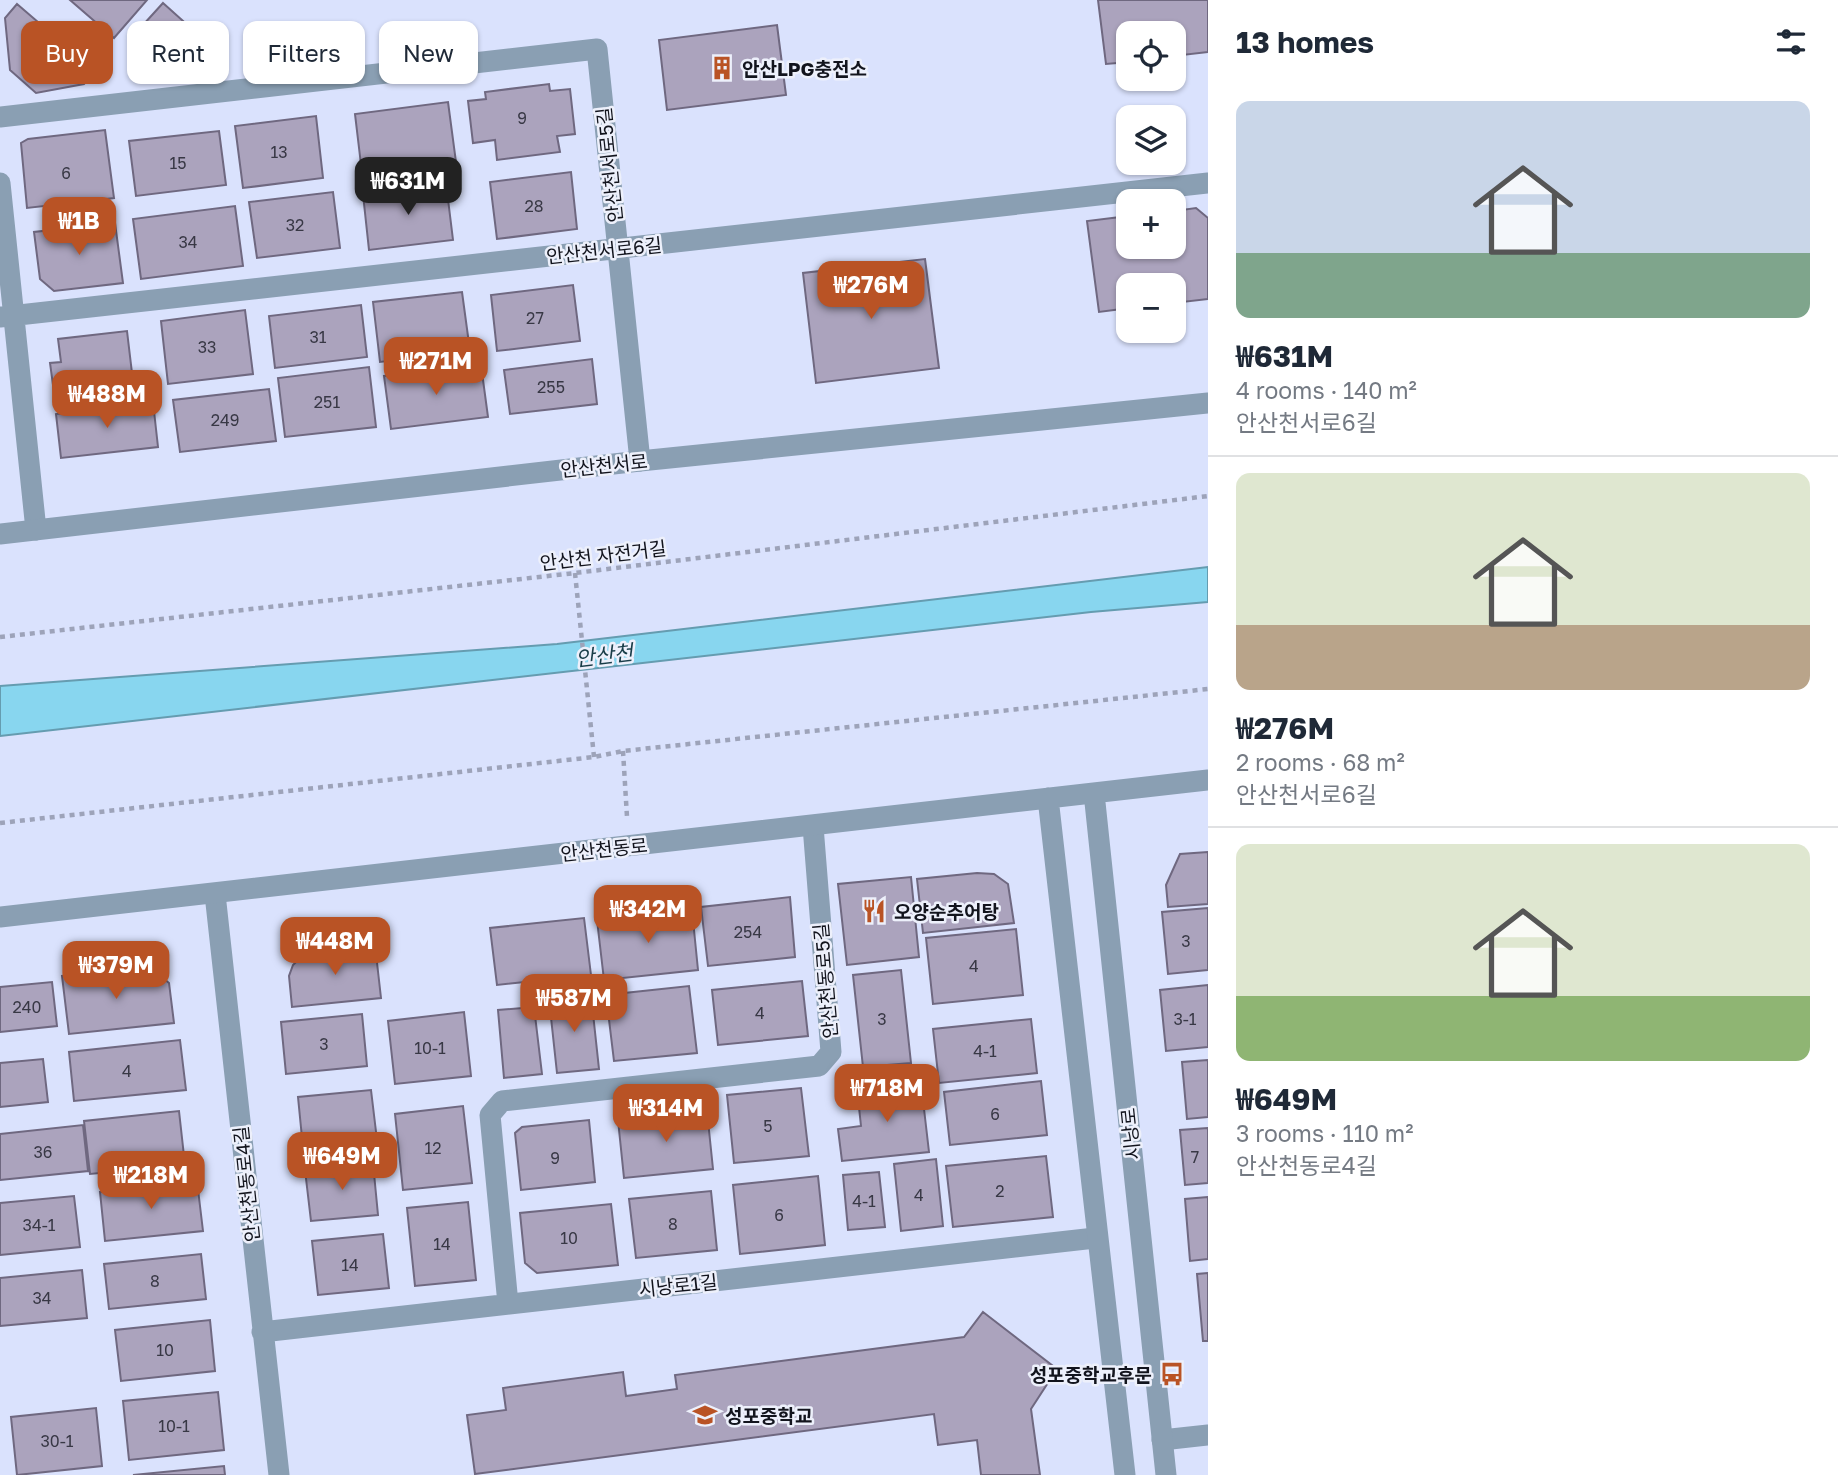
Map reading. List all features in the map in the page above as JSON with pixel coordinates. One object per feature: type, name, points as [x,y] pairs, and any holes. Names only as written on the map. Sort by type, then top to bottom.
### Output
[{"type":"street","name":"안산천서로5길","points":[[0,117],[597,49],[640,461]]},
{"type":"street","points":[[0,183],[8,316],[36,530]]},
{"type":"street","name":"안산천서로6길","points":[[8,316],[1208,183]]},
{"type":"street","name":"안산천서로","points":[[0,534],[640,461],[1208,403]]},
{"type":"street","name":"안산천동로","points":[[0,917],[1208,780]]},
{"type":"street","name":"시낭로","points":[[1094,793],[1167,1475]]},
{"type":"street","points":[[1048,798],[1125,1475]]},
{"type":"street","name":"안산천동로5길","points":[[508,1304],[490,1115],[502,1101],[819,1066],[831,1052],[813,826]]},
{"type":"street","name":"안산천동로4길","points":[[215,894],[279,1475]]},
{"type":"street","name":"시낭로1길","points":[[262,1332],[1096,1238]]},
{"type":"street","points":[[1162,1440],[1208,1434]]},
{"type":"path","name":"안산천 자전거길","points":[[0,636],[575,573],[1208,496]]},
{"type":"path","points":[[575,573],[594,757]]},
{"type":"path","points":[[0,823],[594,757],[623,751],[1208,689]]},
{"type":"path","points":[[623,751],[629,846]]},
{"type":"water","name":"안산천","points":[[1208,567],[1208,602],[1091,612],[0,736],[0,686],[557,644]]},
{"type":"building","points":[[70,0],[147,0],[114,38],[113,21],[94,21]]},
{"type":"building","points":[[1098,0],[1208,0],[1208,52],[1186,55],[1186,21],[1116,21],[1116,63],[1106,64]]},
{"type":"building","points":[[163,3],[183,21],[147,21]]},
{"type":"building","points":[[17,4],[37,21],[21,21],[21,80],[10,70],[5,18]]},
{"type":"building","name":"안산LPG충전소","points":[[777,25],[786,95],[667,110],[659,40]]},
{"type":"building","points":[[26,84],[84,84],[36,93]]},
{"type":"building","points":[[549,84],[550,91],[570,89],[575,134],[557,136],[560,152],[497,160],[495,140],[473,143],[468,101],[486,99],[485,92]]},
{"type":"building","points":[[448,102],[456,162],[362,173],[355,114]]},
{"type":"building","points":[[316,116],[323,178],[243,188],[235,126]]},
{"type":"building","points":[[105,130],[114,198],[27,208],[21,143],[28,139]]},
{"type":"building","points":[[219,131],[226,185],[136,196],[129,141]]},
{"type":"building","points":[[571,172],[577,229],[497,239],[490,182]]},
{"type":"building","points":[[446,183],[453,240],[369,250],[363,194]]},
{"type":"building","points":[[333,192],[340,248],[257,258],[249,202]]},
{"type":"building","points":[[235,206],[243,266],[141,279],[133,219]]},
{"type":"building","points":[[1196,208],[1208,218],[1208,299],[1186,302],[1186,273],[1116,273],[1116,310],[1099,312],[1087,221],[1116,218],[1116,259],[1186,259],[1186,209]]},
{"type":"building","points":[[115,223],[123,283],[54,291],[40,279],[34,232]]},
{"type":"building","points":[[925,259],[939,368],[816,383],[803,273]]},
{"type":"building","points":[[573,285],[580,341],[497,351],[491,295]]},
{"type":"building","points":[[462,292],[470,351],[380,362],[373,302]]},
{"type":"building","points":[[361,305],[367,357],[275,368],[269,316]]},
{"type":"building","points":[[245,310],[253,374],[168,384],[161,321]]},
{"type":"building","points":[[127,331],[134,390],[55,400],[50,363],[61,362],[58,339]]},
{"type":"building","points":[[592,359],[597,404],[510,414],[504,370]]},
{"type":"building","points":[[481,365],[488,417],[391,429],[384,376]]},
{"type":"building","points":[[369,367],[376,427],[285,437],[278,378]]},
{"type":"building","points":[[269,389],[276,441],[180,452],[173,400]]},
{"type":"building","points":[[153,402],[158,447],[61,458],[56,414]]},
{"type":"building","points":[[1208,852],[1208,904],[1168,907],[1166,885],[1180,854]]},
{"type":"building","points":[[994,874],[1008,884],[1014,923],[923,933],[917,879]]},
{"type":"building","points":[[911,877],[919,957],[847,965],[838,884]]},
{"type":"building","points":[[790,897],[795,957],[708,966],[701,907]]},
{"type":"building","points":[[1208,908],[1208,970],[1168,974],[1162,912]]},
{"type":"building","points":[[692,910],[698,970],[604,980],[597,920]]},
{"type":"building","points":[[584,918],[591,975],[497,985],[490,928]]},
{"type":"building","points":[[1016,929],[1023,995],[933,1004],[926,938]]},
{"type":"building","points":[[375,945],[381,998],[292,1007],[289,976],[293,965],[301,957],[314,951]]},
{"type":"building","points":[[134,969],[158,974],[169,983],[174,1023],[69,1034],[62,976]]},
{"type":"building","points":[[901,970],[911,1063],[863,1067],[853,975]]},
{"type":"building","points":[[802,981],[808,1036],[718,1045],[712,990]]},
{"type":"building","points":[[52,982],[57,1026],[0,1032],[0,987]]},
{"type":"building","points":[[1208,985],[1208,1047],[1166,1051],[1160,990]]},
{"type":"building","points":[[689,986],[697,1053],[614,1061],[606,995]]},
{"type":"building","points":[[591,995],[599,1069],[557,1073],[549,999]]},
{"type":"building","points":[[534,1007],[542,1074],[504,1078],[498,1010]]},
{"type":"building","points":[[464,1012],[471,1076],[395,1084],[388,1021]]},
{"type":"building","points":[[362,1014],[367,1066],[286,1074],[281,1022]]},
{"type":"building","points":[[1031,1019],[1037,1073],[939,1083],[933,1029]]},
{"type":"building","points":[[180,1040],[186,1090],[74,1101],[69,1052]]},
{"type":"building","points":[[43,1059],[48,1102],[0,1107],[0,1063]]},
{"type":"building","points":[[1208,1060],[1208,1117],[1187,1119],[1182,1062]]},
{"type":"building","points":[[1041,1081],[1047,1135],[950,1145],[944,1092]]},
{"type":"building","points":[[921,1083],[929,1152],[842,1161],[838,1129],[861,1126],[857,1089]]},
{"type":"building","points":[[801,1088],[809,1156],[734,1163],[727,1095]]},
{"type":"building","points":[[371,1090],[377,1140],[303,1148],[298,1097]]},
{"type":"building","points":[[463,1106],[472,1183],[403,1190],[395,1114]]},
{"type":"building","points":[[179,1111],[185,1165],[90,1174],[84,1121]]},
{"type":"building","points":[[707,1111],[713,1169],[624,1178],[618,1120]]},
{"type":"building","points":[[589,1120],[595,1182],[521,1190],[515,1133],[522,1127]]},
{"type":"building","points":[[83,1125],[88,1171],[0,1180],[0,1134]]},
{"type":"building","points":[[1208,1128],[1208,1183],[1185,1185],[1180,1130]]},
{"type":"building","points":[[1046,1156],[1053,1217],[953,1227],[946,1166]]},
{"type":"building","points":[[936,1159],[943,1226],[901,1231],[894,1164]]},
{"type":"building","points":[[373,1163],[378,1215],[311,1221],[305,1170]]},
{"type":"building","points":[[879,1172],[885,1227],[848,1230],[843,1175]]},
{"type":"building","points":[[818,1176],[825,1245],[740,1254],[733,1185]]},
{"type":"building","points":[[197,1181],[203,1231],[105,1241],[100,1192]]},
{"type":"building","points":[[711,1191],[717,1250],[636,1258],[629,1199]]},
{"type":"building","points":[[74,1196],[80,1247],[0,1255],[0,1203]]},
{"type":"building","points":[[1208,1197],[1208,1259],[1190,1261],[1185,1199]]},
{"type":"building","points":[[468,1202],[476,1280],[415,1286],[407,1208]]},
{"type":"building","points":[[611,1204],[618,1265],[537,1273],[525,1263],[520,1213]]},
{"type":"building","points":[[383,1234],[389,1288],[318,1295],[312,1241]]},
{"type":"building","points":[[201,1254],[206,1299],[109,1309],[104,1264]]},
{"type":"building","points":[[82,1270],[87,1318],[0,1326],[0,1278]]},
{"type":"building","points":[[1208,1273],[1208,1341],[1203,1341],[1197,1274]]},
{"type":"building","points":[[983,1312],[1057,1369],[1031,1409],[1040,1475],[981,1475],[977,1440],[938,1445],[934,1414],[475,1474],[467,1415],[506,1410],[503,1388],[623,1372],[626,1396],[677,1389],[675,1375],[964,1337]]},
{"type":"building","points":[[210,1320],[215,1371],[121,1381],[115,1330]]},
{"type":"building","points":[[218,1392],[224,1450],[129,1460],[123,1401]]},
{"type":"building","points":[[96,1408],[102,1466],[17,1475],[11,1417]]},
{"type":"building","points":[[224,1466],[225,1475],[133,1475]]},
{"type":"place","name":"안산LPG충전소","points":[[722,68]]},
{"type":"place","name":"오양순추어탕","points":[[874,911]]},
{"type":"place","name":"성포중학교후문","points":[[1172,1374]]},
{"type":"place","name":"성포중학교","points":[[705,1415]]}]
